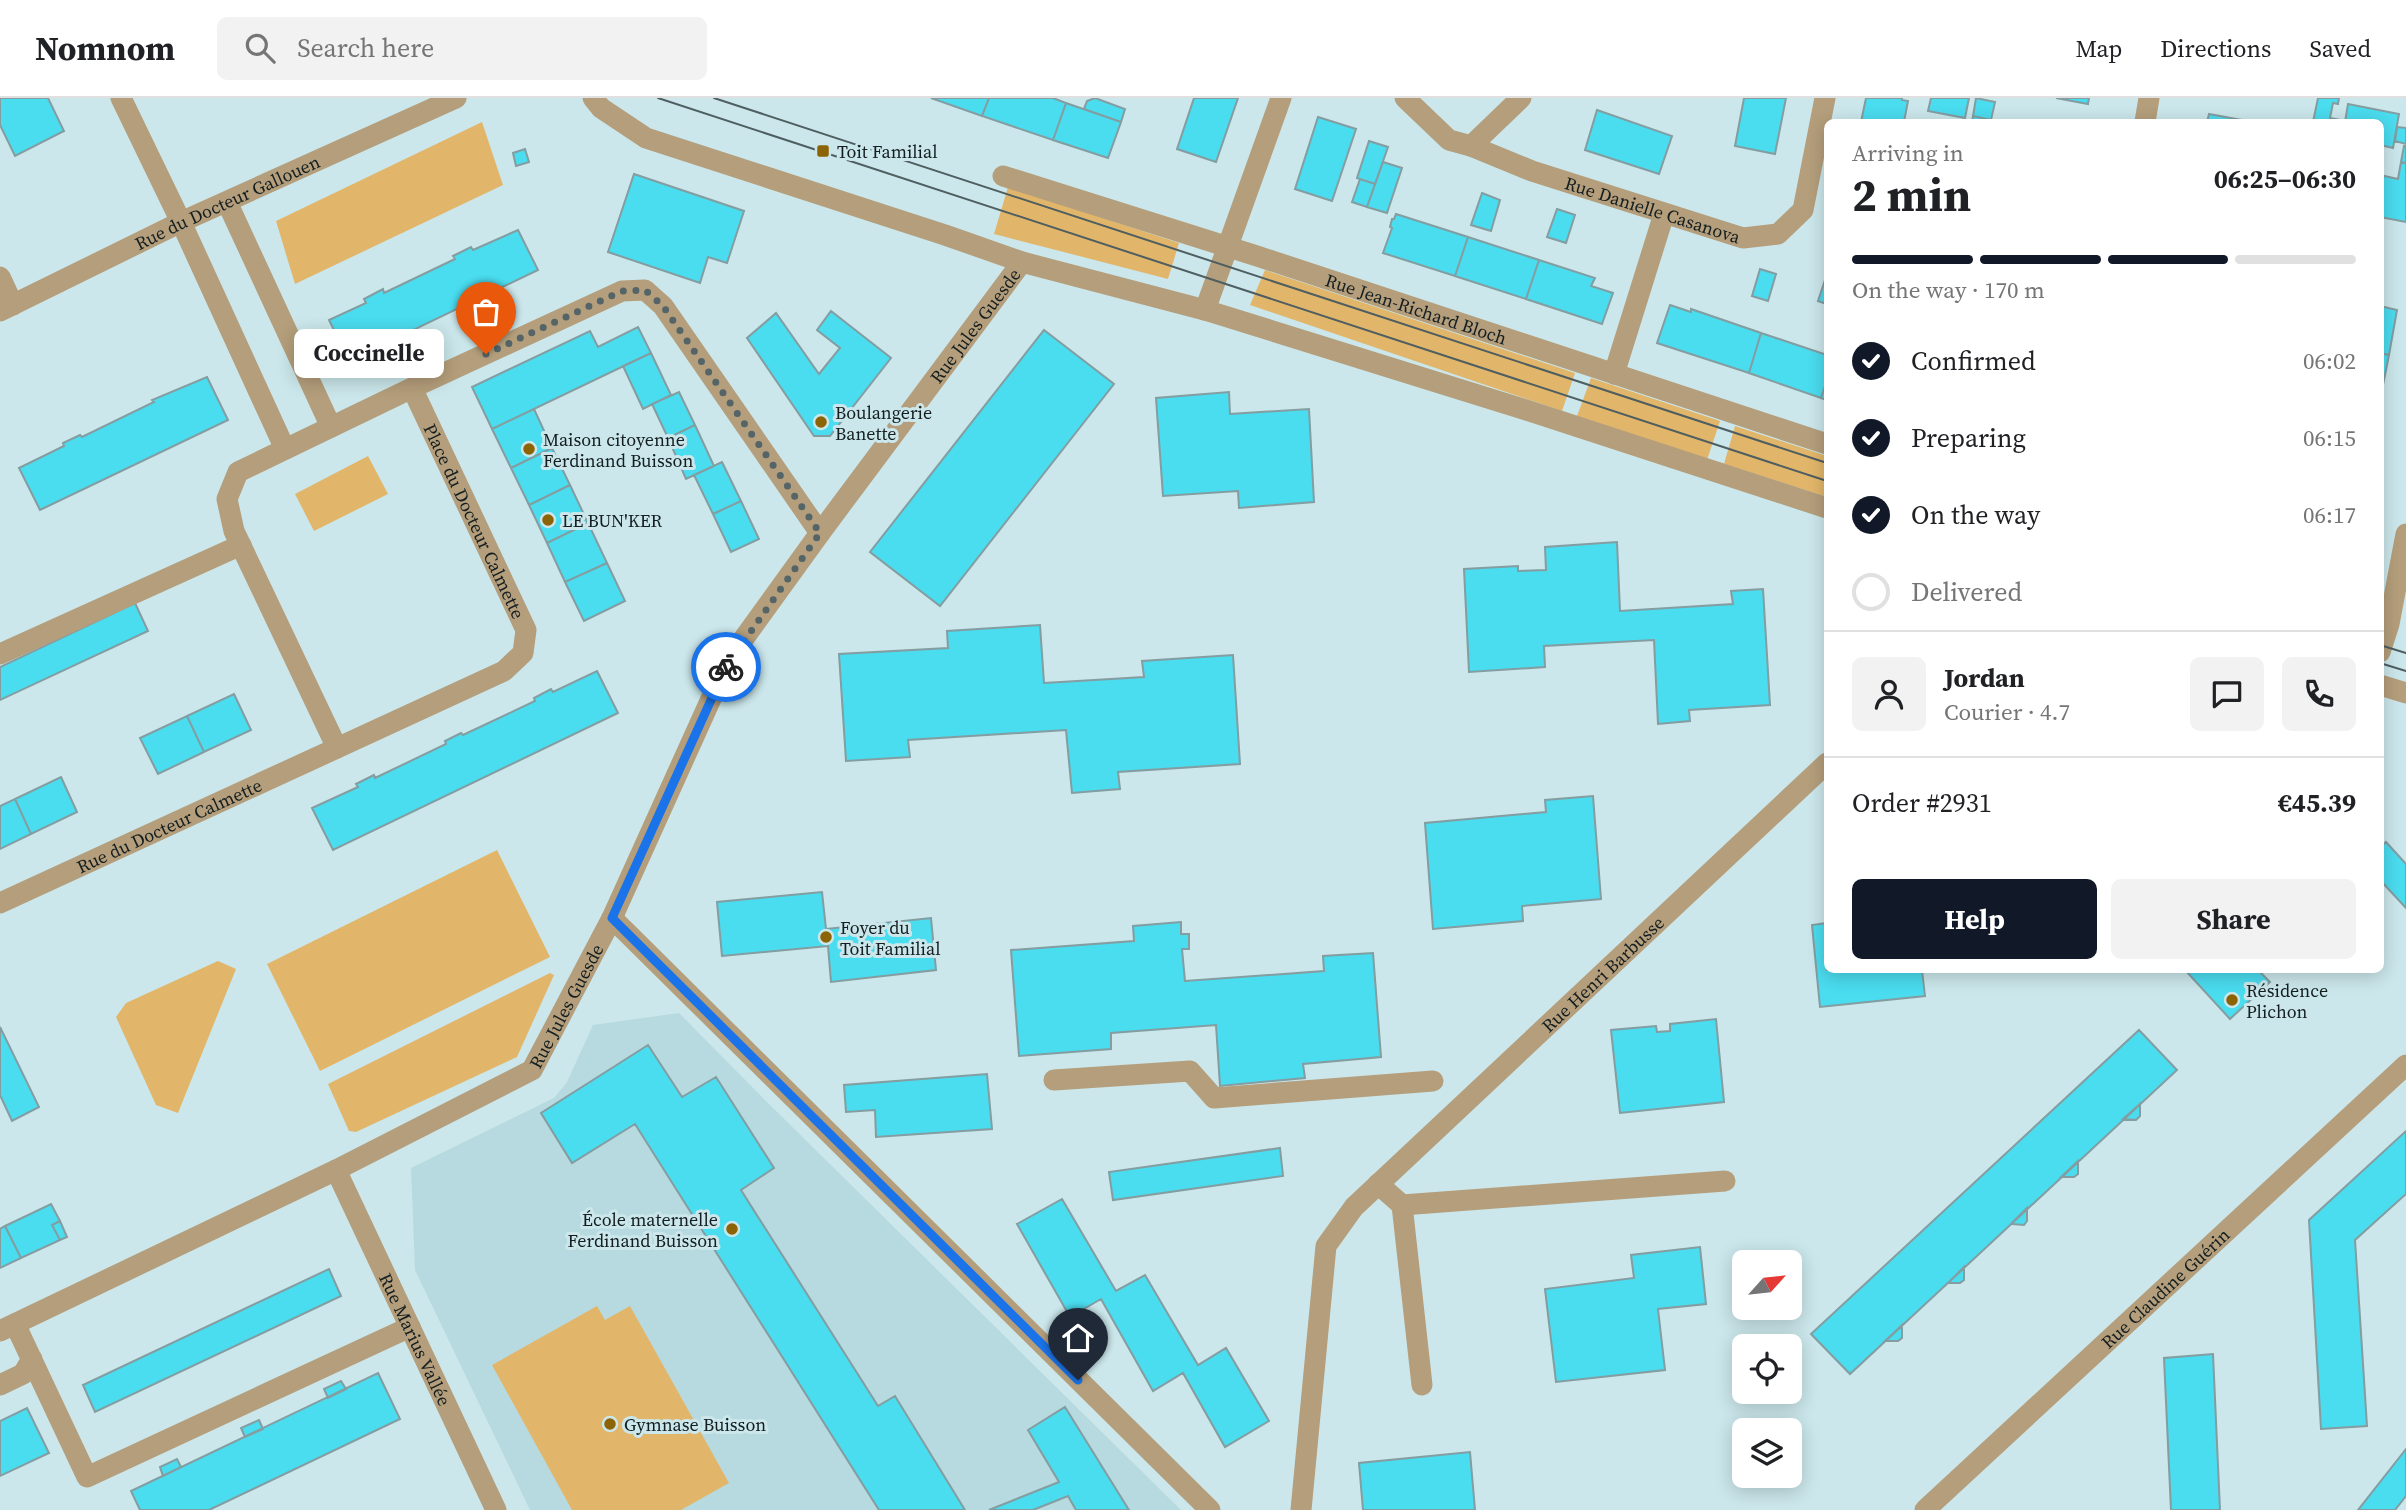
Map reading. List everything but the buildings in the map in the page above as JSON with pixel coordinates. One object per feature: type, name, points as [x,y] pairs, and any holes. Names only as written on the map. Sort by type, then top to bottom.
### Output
[{"type":"street","points":[[121,98],[285,449]]},
{"type":"street","name":"Rue du Docteur Gallouen","points":[[7,308],[180,222],[456,98]]},
{"type":"street","points":[[593,98],[601,108],[646,138],[1022,262],[1205,310],[1536,413],[1824,507]]},
{"type":"street","points":[[1205,310],[1281,98]]},
{"type":"street","name":"Rue Danielle Casanova","points":[[1405,98],[1449,140],[1532,171],[1743,238],[1778,234],[1802,210],[1825,98]]},
{"type":"street","points":[[1471,146],[1521,98]]},
{"type":"street","points":[[2146,119],[2149,98]]},
{"type":"street","name":"Rue Jean-Richard Bloch","points":[[1003,176],[1227,246],[1824,443]]},
{"type":"street","points":[[227,202],[331,427]]},
{"type":"street","points":[[1614,374],[1664,214]]},
{"type":"street","name":"Rue Jules Guesde","points":[[8,1327],[335,1170],[533,1070],[612,918],[729,659],[1022,262]]},
{"type":"street","points":[[0,277],[7,308]]},
{"type":"street","points":[[337,747],[234,531],[227,499],[238,472],[622,291],[645,290],[663,306],[820,533]]},
{"type":"street","name":"Place du Docteur Calmette","points":[[337,747],[504,671],[523,653],[526,630],[412,388]]},
{"type":"street","points":[[2384,638],[2406,534]]},
{"type":"street","points":[[0,654],[241,545]]},
{"type":"street","points":[[2384,686],[2406,693]]},
{"type":"street","name":"Rue du Docteur Calmette","points":[[0,902],[337,747]]},
{"type":"street","name":"Rue Henri Barbusse","points":[[1301,1510],[1326,1246],[1354,1207],[1824,766]]},
{"type":"street","points":[[612,918],[1210,1510]]},
{"type":"street","name":"Rue Claudine Guérin","points":[[1925,1510],[2406,1065]]},
{"type":"street","points":[[1054,1080],[1190,1071],[1214,1098],[1433,1081]]},
{"type":"street","name":"Rue Marius Vallée","points":[[335,1170],[496,1510]]},
{"type":"street","points":[[1402,1205],[1725,1181]]},
{"type":"street","points":[[1378,1184],[1402,1205],[1422,1385]]},
{"type":"street","points":[[8,1327],[32,1359],[87,1476],[410,1327]]},
{"type":"street","points":[[0,1385],[23,1374],[32,1359]]},
{"type":"shaded area","points":[[482,122],[503,185],[295,284],[276,221]]},
{"type":"shaded area","points":[[1008,187],[1179,243],[1168,279],[994,234]]},
{"type":"shaded area","points":[[1265,270],[1575,373],[1562,411],[1250,305]]},
{"type":"shaded area","points":[[1591,378],[1720,421],[1707,460],[1577,416]]},
{"type":"shaded area","points":[[1735,426],[1824,455],[1824,496],[1724,464]]},
{"type":"shaded area","points":[[368,456],[388,494],[314,531],[295,494]]},
{"type":"shaded area","points":[[497,850],[550,957],[320,1071],[267,964]]},
{"type":"shaded area","points":[[218,961],[236,969],[178,1113],[156,1105],[116,1017],[126,1003]]},
{"type":"shaded area","points":[[550,973],[554,975],[517,1057],[356,1132],[349,1131],[328,1084]]},
{"type":"shaded area","points":[[679,1013],[1181,1510],[530,1510],[415,1270],[411,1168],[554,1098],[567,1082],[593,1025]]},
{"type":"shaded area","name":"Gymnase Buisson","points":[[597,1306],[605,1320],[630,1306],[729,1483],[681,1510],[572,1510],[492,1365]]},
{"type":"tram line","points":[[658,98],[1824,480]]},
{"type":"tram line","points":[[714,98],[1824,462]]},
{"type":"tram line","points":[[2384,646],[2406,653]]},
{"type":"tram line","points":[[2384,664],[2406,671]]},
{"type":"way so far","points":[[486,354],[622,291],[645,290],[663,306],[820,533],[729,659],[726,667]]},
{"type":"place","name":"Toit Familial","points":[[823,151]]},
{"type":"place","name":"Coccinelle","points":[[486,354]]},
{"type":"place","name":"Boulangerie Banette","points":[[821,422]]},
{"type":"place","name":"Maison citoyenne Ferdinand Buisson","points":[[529,449]]},
{"type":"place","name":"LE BUN'KER","points":[[548,520]]},
{"type":"place","name":"Foyer du Toit Familial","points":[[826,937]]},
{"type":"place","name":"Résidence Plichon","points":[[2232,1000]]},
{"type":"place","name":"École maternelle Ferdinand Buisson","points":[[732,1229]]},
{"type":"place","name":"Gymnase Buisson","points":[[610,1424]]},
{"type":"route","points":[[726,667],[612,918],[1078,1380]]}]
